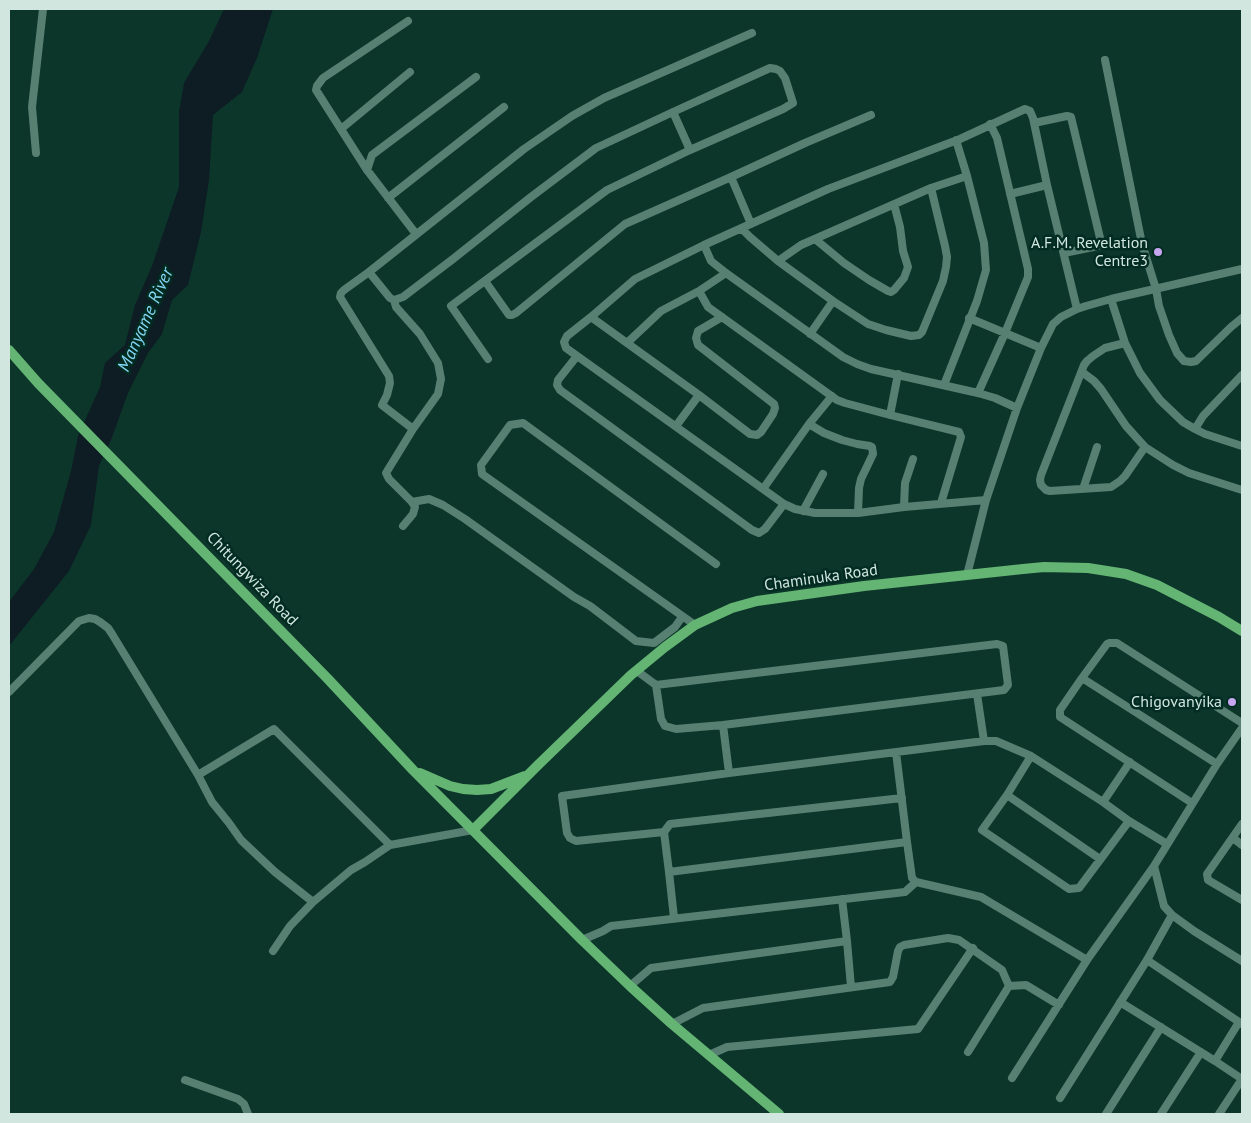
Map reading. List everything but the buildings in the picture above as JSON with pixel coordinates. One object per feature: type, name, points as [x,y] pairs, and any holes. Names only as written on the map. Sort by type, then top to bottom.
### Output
[{"type":"main road","name":"Chitungwiza Road","points":[[9,350],[38,383],[328,678],[413,770],[582,940],[672,1024],[779,1114]]},
{"type":"main road","name":"Chaminuka Road","points":[[473,830],[530,773],[664,647],[695,625],[732,608],[757,601],[855,587],[1044,567],[1088,568],[1126,574],[1157,585],[1219,616],[1242,631]]},
{"type":"main road","points":[[413,770],[450,786],[477,790],[490,789],[530,773]]},
{"type":"street","points":[[36,152],[32,108],[44,9]]},
{"type":"street","points":[[408,21],[323,78],[316,86],[316,90],[367,170],[416,234]]},
{"type":"street","points":[[413,429],[382,406],[390,383],[389,376],[340,297],[341,293],[524,149],[572,116],[604,98],[752,33]]},
{"type":"street","points":[[1105,60],[1142,244],[1156,288],[1158,306],[1168,335],[1182,359],[1188,362],[1196,361],[1242,318]]},
{"type":"street","points":[[394,300],[403,297],[596,148],[770,68],[780,71],[785,78],[793,103],[607,190],[486,282],[451,306],[488,359]]},
{"type":"street","points":[[341,129],[410,72]]},
{"type":"street","points":[[367,170],[372,155],[476,77]]},
{"type":"street","points":[[388,198],[504,107]]},
{"type":"street","points":[[986,500],[941,503],[858,513],[815,513],[802,511],[784,504],[566,348],[564,342],[567,336],[635,279],[704,245],[828,190],[956,140],[1025,109],[1032,113],[1077,309]]},
{"type":"street","points":[[673,112],[690,150]]},
{"type":"street","points":[[486,282],[509,315],[512,315],[625,224],[804,143],[872,115]]},
{"type":"street","points":[[1034,123],[1070,117],[1101,242],[1098,246],[1064,253]]},
{"type":"street","points":[[978,392],[1028,277],[1028,269],[997,138],[990,124]]},
{"type":"street","points":[[944,385],[983,282],[986,264],[984,243],[956,140]]},
{"type":"street","points":[[778,261],[815,238],[931,188],[967,176]]},
{"type":"street","points":[[731,177],[752,224]]},
{"type":"street","points":[[1010,194],[1047,185]]},
{"type":"street","points":[[742,229],[778,261],[868,324],[915,336],[922,332],[943,281],[946,267],[945,246],[931,188]]},
{"type":"street","points":[[815,238],[844,263],[891,292],[904,278],[908,267],[894,204]]},
{"type":"street","points":[[704,245],[711,261],[726,273],[810,334],[856,364],[978,392],[1017,408]]},
{"type":"street","points":[[968,575],[986,500],[1017,408],[1041,348],[1053,324],[1077,309],[1111,299],[1242,269]]},
{"type":"street","points":[[369,272],[390,298],[394,300],[396,307],[420,334],[438,363],[441,379],[438,394],[386,472],[389,479],[415,507],[413,514],[403,526]]},
{"type":"street","points":[[627,343],[661,312],[699,291],[726,273]]},
{"type":"street","points":[[699,291],[708,307],[832,396],[845,403],[961,433],[941,503]]},
{"type":"street","points":[[1111,299],[1125,343],[1140,373],[1160,400],[1183,422],[1195,429],[1242,446]]},
{"type":"street","points":[[810,334],[833,301]]},
{"type":"street","points":[[591,317],[699,394],[750,434],[759,434],[773,414],[774,404],[698,345],[696,338],[698,331],[722,317]]},
{"type":"street","points":[[969,318],[1041,348]]},
{"type":"street","points":[[1125,343],[1104,348],[1092,356],[1084,365],[1040,480],[1041,485],[1046,490],[1111,487],[1125,476],[1145,447]]},
{"type":"street","points":[[578,356],[558,380],[560,390],[752,530],[759,533],[765,529],[784,504]]},
{"type":"street","points":[[1082,372],[1098,385],[1126,426],[1145,447],[1189,473],[1242,490]]},
{"type":"street","points":[[890,415],[898,374]]},
{"type":"street","points":[[1195,429],[1203,416],[1242,375]]},
{"type":"street","points":[[676,426],[699,394]]},
{"type":"street","points":[[763,489],[809,424],[832,396]]},
{"type":"street","points":[[695,625],[482,474],[481,465],[510,425],[523,423],[716,564]]},
{"type":"street","points":[[809,424],[824,433],[842,440],[872,447],[873,454],[861,479],[859,488],[858,513]]},
{"type":"street","points":[[1083,489],[1097,447]]},
{"type":"street","points":[[904,507],[905,483],[913,459]]},
{"type":"street","points":[[802,511],[823,474]]},
{"type":"street","points":[[412,502],[429,499],[443,505],[574,597],[590,606],[636,641],[654,643],[675,627],[682,617]]},
{"type":"street","points":[[9,692],[80,622],[89,618],[95,619],[108,628],[112,634],[198,775],[212,802],[241,840],[275,872],[313,902]]},
{"type":"street","points":[[1012,1078],[1087,960],[1154,866],[1217,764],[1242,729],[1117,643],[1106,644],[1060,710],[1060,717],[1192,803]]},
{"type":"street","points":[[637,671],[656,686],[661,719],[664,726],[676,729],[977,694],[1004,690],[1008,685],[1003,646],[997,644],[656,686]]},
{"type":"street","points":[[1082,678],[1217,764]]},
{"type":"street","points":[[977,694],[984,741]]},
{"type":"street","points":[[723,725],[729,773]]},
{"type":"street","points":[[198,775],[274,729],[390,845]]},
{"type":"street","points":[[664,832],[576,841],[570,838],[567,833],[562,796],[729,773],[996,741],[1031,756],[1167,844]]},
{"type":"street","points":[[896,752],[912,878],[916,882],[981,897],[1087,960]]},
{"type":"street","points":[[1031,756],[1007,795],[982,830],[1069,889],[1079,888],[1129,821]]},
{"type":"street","points":[[1103,802],[1130,762]]},
{"type":"street","points":[[1007,795],[1100,858]]},
{"type":"street","points":[[674,918],[664,832],[670,824],[902,798]]},
{"type":"street","points":[[1242,824],[1208,874],[1208,880],[1242,900]]},
{"type":"street","points":[[273,951],[290,926],[313,902],[351,870],[390,845],[473,830]]},
{"type":"street","points":[[1232,838],[1242,845]]},
{"type":"street","points":[[669,872],[907,842]]},
{"type":"street","points":[[1154,866],[1164,906],[1172,915],[1242,962]]},
{"type":"street","points":[[582,940],[611,926],[905,892],[916,882]]},
{"type":"street","points":[[842,899],[851,987]]},
{"type":"street","points":[[1060,1098],[1147,960],[1172,915]]},
{"type":"street","points":[[672,1024],[703,1008],[888,983],[894,977],[898,951],[902,946],[948,938],[959,940],[973,948],[1002,970],[1009,986]]},
{"type":"street","points":[[630,986],[651,968],[847,941]]},
{"type":"street","points":[[709,1055],[727,1048],[918,1029],[973,948]]},
{"type":"street","points":[[1147,960],[1241,1023],[1215,1061]]},
{"type":"street","points":[[1009,986],[1026,985],[1059,1005]]},
{"type":"street","points":[[968,1052],[1009,986]]},
{"type":"street","points":[[1120,1002],[1242,1079],[1219,1114]]},
{"type":"street","points":[[1106,1114],[1161,1027]]},
{"type":"street","points":[[1161,1114],[1201,1052]]},
{"type":"street","points":[[185,1080],[238,1099],[244,1104],[248,1114]]},
{"type":"water","name":"Manyame River","points":[[224,9],[273,9],[257,58],[242,92],[213,115],[209,180],[201,232],[188,285],[172,300],[162,334],[148,353],[128,393],[111,440],[99,466],[91,525],[69,571],[9,646],[9,602],[34,569],[54,532],[71,471],[78,436],[100,387],[105,363],[125,345],[135,305],[152,266],[179,187],[179,112],[184,83],[209,41]]},
{"type":"place","name":"A.F.M. Revelation Centre3","points":[[1158,252]]},
{"type":"place","name":"Chigovanyika","points":[[1232,702]]}]
